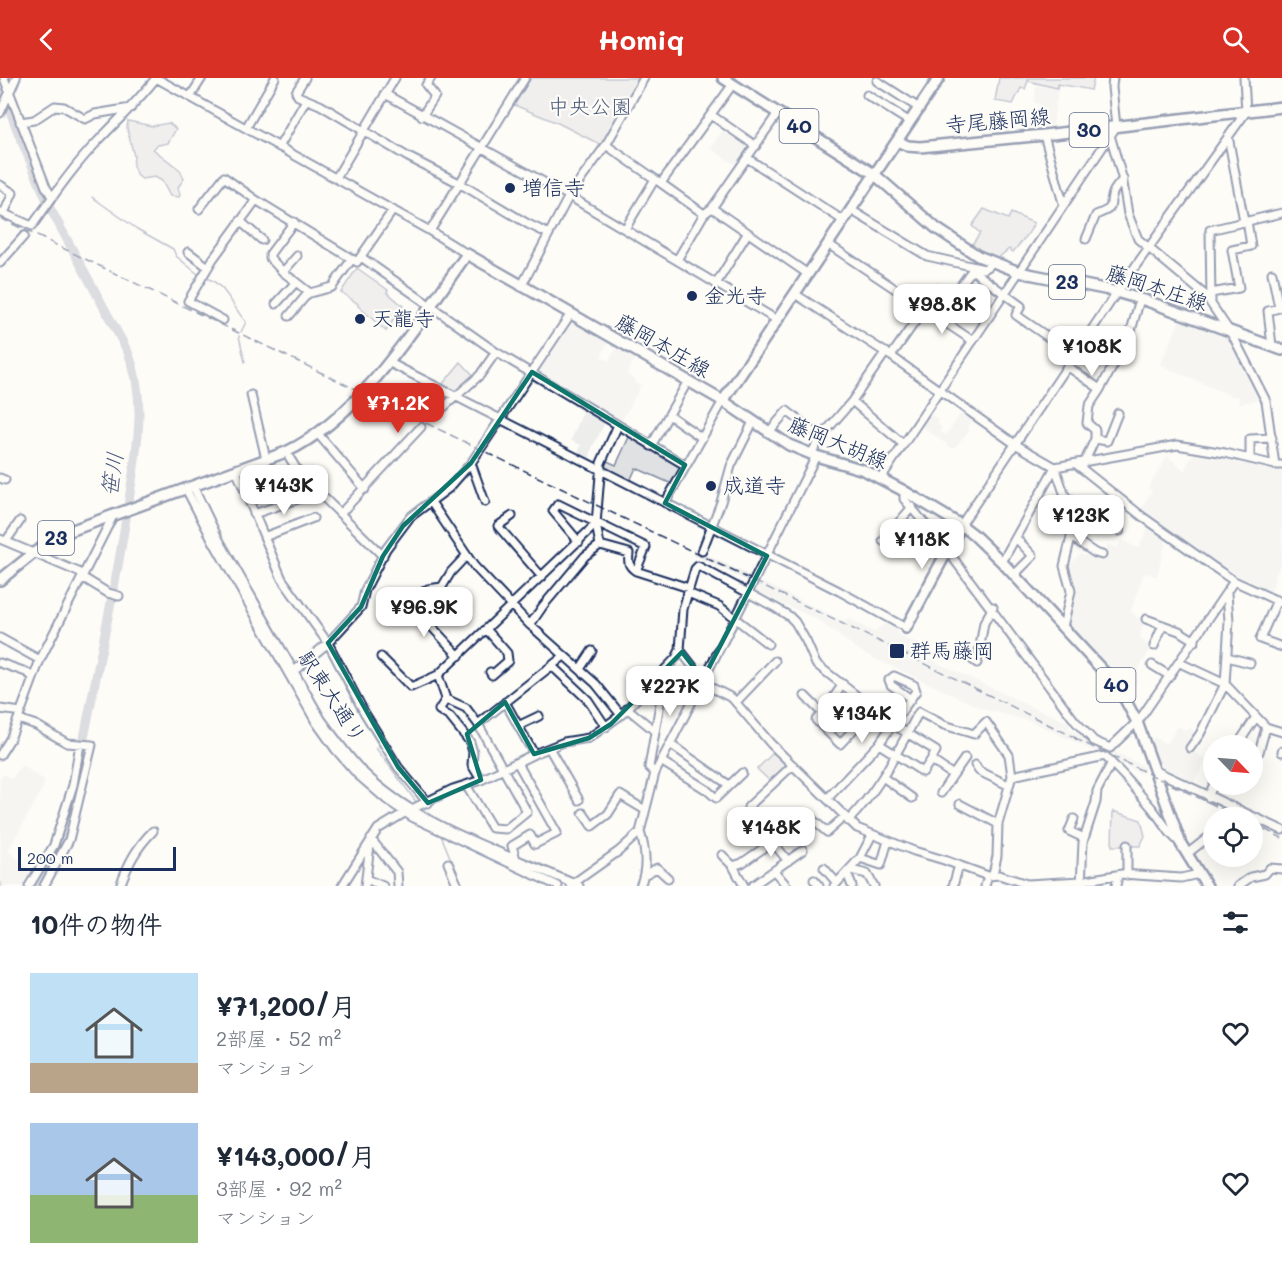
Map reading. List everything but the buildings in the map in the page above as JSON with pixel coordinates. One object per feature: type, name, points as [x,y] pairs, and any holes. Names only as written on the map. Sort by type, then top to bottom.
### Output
[{"type":"main road","points":[[874,174],[939,78]]},
{"type":"main road","name":"40","points":[[730,81],[874,174]]},
{"type":"main road","name":"寺尾藤岡線","points":[[897,141],[908,146],[920,147],[1113,131],[1282,107]]},
{"type":"main road","name":"藤岡本庄線","points":[[467,254],[723,401],[874,174],[936,228],[958,244],[992,262],[1018,272],[1117,292],[1282,350]]},
{"type":"main road","name":"23","points":[[0,580],[35,552],[70,531],[286,452],[318,434],[349,407],[388,362],[467,254]]},
{"type":"main road","name":"藤岡大胡線","points":[[723,401],[789,445],[814,455],[848,464],[904,491],[961,525],[1014,574],[1119,688],[1137,722],[1181,844],[1207,886]]},
{"type":"main road","points":[[906,628],[961,525]]},
{"type":"street","points":[[4,78],[50,201]]},
{"type":"street","points":[[0,113],[16,78]]},
{"type":"street","points":[[0,185],[14,193],[2,212],[32,226],[96,143],[131,108],[156,78],[393,210],[467,254]]},
{"type":"street","points":[[190,97],[202,78]]},
{"type":"street","points":[[246,128],[275,78]]},
{"type":"street","points":[[305,78],[296,92],[298,96],[320,105],[408,157],[549,234]]},
{"type":"street","points":[[336,178],[395,78]]},
{"type":"street","points":[[422,116],[435,96],[426,85],[431,78]]},
{"type":"street","points":[[430,231],[525,78]]},
{"type":"street","points":[[521,287],[569,196],[606,146],[644,78]]},
{"type":"street","points":[[795,294],[888,354],[1015,444],[1055,467],[1177,445],[1279,465],[1266,401],[1234,338],[1211,302],[1138,239],[1128,214],[1113,131],[1113,78]]},
{"type":"street","points":[[961,525],[1117,292],[1246,112],[1244,78]]},
{"type":"street","points":[[625,229],[658,181],[711,115],[730,81]]},
{"type":"street","points":[[878,81],[919,108]]},
{"type":"street","points":[[385,94],[569,196],[777,320]]},
{"type":"street","points":[[867,94],[910,122]]},
{"type":"street","points":[[279,147],[306,100]]},
{"type":"street","points":[[20,122],[34,120],[55,106],[64,107],[84,119],[95,114],[131,108]]},
{"type":"street","points":[[677,260],[704,214],[712,208],[778,113]]},
{"type":"street","points":[[711,115],[756,146]]},
{"type":"street","points":[[881,478],[1113,131]]},
{"type":"street","points":[[1044,135],[1063,203]]},
{"type":"street","points":[[1211,293],[1239,288],[1232,250],[1251,246],[1228,136]]},
{"type":"street","points":[[606,146],[704,214]]},
{"type":"street","points":[[747,158],[844,221]]},
{"type":"street","points":[[199,209],[224,177],[256,200],[357,262],[393,210]]},
{"type":"street","points":[[1086,239],[1096,215],[1109,210],[1112,205],[1112,195],[1123,179]]},
{"type":"street","points":[[223,320],[188,301],[208,267],[256,200]]},
{"type":"street","points":[[712,208],[808,274]]},
{"type":"street","points":[[851,210],[927,256],[972,268],[984,269],[992,262]]},
{"type":"street","points":[[1211,302],[1210,230],[1282,213]]},
{"type":"street","points":[[240,221],[262,240]]},
{"type":"street","points":[[294,222],[270,254],[273,262],[283,272],[309,292],[332,287],[352,259]]},
{"type":"street","points":[[716,284],[747,234]]},
{"type":"street","points":[[0,263],[24,236]]},
{"type":"street","points":[[828,244],[973,341]]},
{"type":"street","points":[[188,252],[208,267]]},
{"type":"street","points":[[283,272],[297,256]]},
{"type":"street","points":[[361,256],[496,352],[685,465]]},
{"type":"street","points":[[958,289],[972,268]]},
{"type":"street","points":[[972,268],[1022,306],[1016,315],[1074,355]]},
{"type":"street","points":[[1272,273],[1279,308],[1268,311],[1272,346]]},
{"type":"street","points":[[276,304],[296,282]]},
{"type":"street","points":[[640,886],[644,875],[645,847],[640,832],[655,773],[767,556],[821,437],[852,401],[938,289]]},
{"type":"street","points":[[289,316],[309,292]]},
{"type":"street","points":[[953,298],[986,321]]},
{"type":"street","points":[[1080,464],[1095,439],[1095,430],[1087,423],[1089,406],[1129,338],[1140,299]]},
{"type":"street","points":[[294,671],[328,643],[361,607],[365,590],[383,556],[410,517],[449,488],[471,463],[570,315]]},
{"type":"street","points":[[443,408],[480,375],[496,352]]},
{"type":"street","points":[[388,362],[906,628]]},
{"type":"street","points":[[1067,366],[1100,390]]},
{"type":"street","points":[[651,446],[688,381]]},
{"type":"street","points":[[251,395],[266,459]]},
{"type":"street","points":[[665,503],[723,401]]},
{"type":"street","points":[[852,401],[903,444]]},
{"type":"street","points":[[768,433],[787,411],[821,437]]},
{"type":"street","points":[[1095,439],[1107,441],[1118,413]]},
{"type":"street","points":[[669,416],[702,438]]},
{"type":"street","points":[[702,550],[721,502],[730,466],[753,422]]},
{"type":"street","points":[[600,545],[597,524],[601,463],[618,425]]},
{"type":"street","points":[[340,514],[421,427]]},
{"type":"street","points":[[318,434],[364,489]]},
{"type":"street","points":[[1250,459],[1250,439],[1272,438]]},
{"type":"street","points":[[286,452],[299,473],[383,556]]},
{"type":"street","points":[[471,463],[485,502]]},
{"type":"street","points":[[1080,464],[1143,517],[1234,580],[1280,602],[1260,639],[1282,647]]},
{"type":"street","points":[[1055,467],[1071,516],[1071,537],[1064,566],[1071,591],[1063,627]]},
{"type":"street","points":[[1002,562],[1055,467]]},
{"type":"street","points":[[236,470],[282,579],[328,643],[364,712],[398,767],[428,803]]},
{"type":"street","name":"駅東大通り","points":[[190,488],[321,719],[361,770],[409,811],[437,830],[558,886]]},
{"type":"street","name":"駅東大通り","points":[[190,488],[213,541],[316,722],[357,774],[387,800],[574,885]]},
{"type":"street","points":[[904,491],[904,499],[993,607],[1075,722],[1094,741],[1109,748]]},
{"type":"street","points":[[1066,497],[1120,531]]},
{"type":"street","points":[[254,514],[301,498]]},
{"type":"street","points":[[431,502],[466,556],[530,625],[580,669],[621,716]]},
{"type":"street","points":[[579,542],[553,511],[558,504],[646,547],[636,571]]},
{"type":"street","points":[[883,541],[912,507]]},
{"type":"street","points":[[0,755],[20,716],[40,660],[82,575],[122,511]]},
{"type":"street","points":[[512,516],[498,526],[542,577]]},
{"type":"street","points":[[264,537],[313,518]]},
{"type":"street","points":[[20,521],[3,540],[35,552],[82,575],[108,593],[119,596]]},
{"type":"street","points":[[381,657],[411,687],[438,675],[597,524]]},
{"type":"street","points":[[1071,537],[1102,555]]},
{"type":"street","points":[[1014,574],[1033,556],[1016,538]]},
{"type":"street","points":[[600,545],[629,553],[628,564],[636,571],[688,590],[719,606],[768,644]]},
{"type":"street","points":[[530,625],[585,556],[600,545]]},
{"type":"street","points":[[384,618],[428,589],[441,587],[466,556]]},
{"type":"street","points":[[342,886],[378,829],[453,789],[481,780],[534,754],[564,742],[589,738],[621,716],[667,668],[680,650],[682,616],[688,590],[698,566],[776,608],[795,622],[816,664],[894,725],[936,751],[923,772],[879,744]]},
{"type":"street","points":[[1105,756],[1109,748],[1113,747],[1137,722],[1180,663],[1234,580]]},
{"type":"street","points":[[1190,748],[1200,734],[1225,684],[1227,593]]},
{"type":"street","points":[[405,604],[432,627],[459,656]]},
{"type":"street","points":[[969,657],[977,663],[984,623],[993,607]]},
{"type":"street","points":[[1146,620],[1179,631],[1195,641]]},
{"type":"street","points":[[1154,646],[1162,626]]},
{"type":"street","points":[[487,630],[507,653],[508,661],[492,675],[490,672]]},
{"type":"street","points":[[0,638],[40,660]]},
{"type":"street","points":[[680,650],[708,686],[728,695],[736,702],[771,744],[846,819],[857,828],[872,835],[990,875],[1027,884],[1081,883],[1118,875],[1181,878],[1199,874]]},
{"type":"street","points":[[580,669],[592,651]]},
{"type":"street","points":[[478,724],[564,656]]},
{"type":"street","points":[[1227,657],[1250,663]]},
{"type":"street","points":[[736,702],[775,661]]},
{"type":"street","points":[[0,663],[26,672],[33,677]]},
{"type":"street","points":[[1180,663],[1225,684],[1266,727],[1282,732]]},
{"type":"street","points":[[1152,665],[1170,676]]},
{"type":"street","points":[[552,666],[588,700],[606,727]]},
{"type":"street","points":[[655,773],[649,767],[667,668]]},
{"type":"street","points":[[438,675],[446,699],[466,708],[478,724],[527,812],[506,829],[492,828],[466,785]]},
{"type":"street","points":[[805,696],[825,710],[853,730],[840,744],[816,720],[825,710],[843,684]]},
{"type":"street","points":[[446,699],[439,710],[450,717],[470,742],[473,752],[472,765],[481,780]]},
{"type":"street","points":[[827,799],[879,744],[911,699]]},
{"type":"street","points":[[505,702],[534,754]]},
{"type":"street","points":[[0,709],[20,716],[67,743],[92,745],[69,840],[44,886]]},
{"type":"street","points":[[628,709],[655,731]]},
{"type":"street","points":[[733,866],[742,863],[787,832],[791,834],[807,815],[827,832],[866,803],[884,778],[919,712],[944,725],[974,734],[986,722],[1009,755],[1012,776],[998,824],[997,856],[985,886]]},
{"type":"street","points":[[518,726],[538,716]]},
{"type":"street","points":[[1244,735],[1256,717]]},
{"type":"street","points":[[1263,738],[1266,727]]},
{"type":"street","points":[[28,886],[54,844],[73,785],[80,744]]},
{"type":"street","points":[[670,744],[729,785]]},
{"type":"street","points":[[549,748],[579,800]]},
{"type":"street","points":[[1012,776],[1105,756]]},
{"type":"street","points":[[1105,756],[1131,783],[1181,844]]},
{"type":"street","points":[[941,793],[965,758]]},
{"type":"street","points":[[930,760],[953,775]]},
{"type":"street","points":[[661,761],[716,798],[742,772]]},
{"type":"street","points":[[516,859],[512,846],[530,835],[535,844],[557,833],[517,762]]},
{"type":"street","points":[[1081,883],[1084,838],[1096,802],[1097,791],[1111,764]]},
{"type":"street","points":[[748,807],[793,765]]},
{"type":"street","points":[[975,765],[979,771],[1008,785]]},
{"type":"street","points":[[1154,770],[1282,831]]},
{"type":"street","points":[[884,778],[912,798]]},
{"type":"street","points":[[583,813],[592,826],[608,814],[620,795],[645,810]]},
{"type":"street","points":[[960,804],[998,824]]},
{"type":"street","points":[[1074,819],[1069,831],[1084,838]]},
{"type":"street","points":[[120,886],[127,865],[139,845],[153,831]]},
{"type":"street","points":[[574,885],[640,832]]},
{"type":"street","points":[[824,868],[836,885],[860,858],[872,835]]},
{"type":"street","points":[[371,839],[365,882],[383,886]]},
{"type":"street","points":[[371,839],[397,872],[398,886]]},
{"type":"street","points":[[772,841],[788,861]]},
{"type":"street","points":[[860,858],[881,865],[888,841]]},
{"type":"street","points":[[1187,854],[1203,841]]},
{"type":"street","points":[[1127,845],[1127,875]]},
{"type":"street","points":[[752,886],[803,850]]},
{"type":"street","points":[[722,855],[733,866],[744,886]]},
{"type":"street","points":[[448,864],[458,886]]},
{"type":"street","points":[[953,886],[959,865]]},
{"type":"street","points":[[644,875],[657,868],[668,878]]},
{"type":"street","points":[[1238,886],[1251,877],[1265,874],[1270,868],[1282,869]]},
{"type":"street","points":[[849,871],[852,886]]},
{"type":"street","points":[[849,871],[867,874],[874,886]]},
{"type":"street","points":[[774,872],[787,886]]},
{"type":"street","points":[[1116,886],[1118,875]]},
{"type":"highlighted area","points":[[532,372],[685,465],[665,503],[767,556],[703,679],[682,652],[611,724],[589,738],[534,754],[505,702],[467,734],[481,780],[428,803],[398,767],[328,643],[361,607],[383,556],[403,526],[471,463]]},
{"type":"shaded area","points":[[1036,85],[1058,89],[1052,130],[1044,130],[1045,116],[1038,115],[1039,104],[1034,103]]},
{"type":"shaded area","points":[[725,127],[753,146],[738,167],[710,148]]},
{"type":"shaded area","points":[[1182,316],[1229,334],[1263,398],[1240,404],[1238,396],[1231,396],[1160,365]]},
{"type":"shaded area","points":[[570,319],[609,341],[601,356],[608,361],[618,346],[637,356],[626,374],[641,386],[620,424],[608,417],[592,448],[589,462],[577,455],[581,445],[571,440],[583,412],[574,406],[578,399],[535,372]]},
{"type":"shaded area","points":[[963,410],[974,418],[967,428],[970,430],[953,449],[920,425],[928,413],[939,420],[937,424],[942,428],[940,431],[946,435]]},
{"type":"shaded area","points":[[1195,451],[1269,467],[1282,472],[1282,566],[1279,566],[1270,594],[1219,568],[1140,511],[1152,490],[1148,488],[1167,456],[1184,470]]},
{"type":"shaded area","points":[[1150,524],[1167,536],[1157,576],[1144,573],[1131,611],[1143,623],[1140,639],[1152,647],[1139,668],[1135,690],[1130,689],[1127,695],[1064,626],[1074,589],[1066,568],[1080,554],[1102,558],[1108,544],[1116,548],[1121,540],[1138,548]]},
{"type":"shaded area","points":[[694,549],[846,622],[848,618],[874,632],[887,622],[896,628],[899,635],[924,648],[926,651],[923,656],[1071,723],[1068,729],[1146,767],[1142,774],[1030,721],[983,709],[863,653],[816,619],[752,590],[754,584],[692,554]]},
{"type":"shaded area","points":[[1178,726],[1187,731],[1190,728],[1197,734],[1188,748],[1203,757],[1203,766],[1191,786],[1155,762],[1148,743],[1154,737],[1167,744]]},
{"type":"shaded area","points":[[22,765],[44,780],[44,786],[8,851],[34,873],[26,886],[1,886],[0,778],[4,774],[11,779]]},
{"type":"green space","name":"中央公園","points":[[531,78],[640,78],[603,146],[558,123],[514,105]]},
{"type":"green space","points":[[999,78],[1094,78],[1091,90],[1058,84],[1057,88],[1028,81],[1025,89],[1021,88],[1013,104],[995,101]]},
{"type":"green space","points":[[128,121],[152,126],[169,123],[176,129],[168,143],[158,145],[153,149],[180,170],[184,179],[178,187],[179,197],[170,196],[162,181],[155,177],[142,179],[137,175],[133,166],[134,156],[127,128]]},
{"type":"green space","points":[[984,209],[1008,219],[1011,213],[1034,223],[1013,252],[1009,249],[998,258],[971,246],[980,233],[972,226]]},
{"type":"green space","points":[[357,268],[388,290],[387,292],[403,306],[386,331],[358,304],[341,292]]},
{"type":"green space","points":[[461,362],[474,376],[456,393],[441,386]]},
{"type":"green space","points":[[630,435],[682,465],[672,484],[636,468],[629,483],[603,470],[605,460],[616,465]]},
{"type":"green space","points":[[775,751],[788,766],[771,782],[757,769]]},
{"type":"green space","points":[[1113,811],[1141,820],[1145,836],[1140,846],[1112,846]]},
{"type":"waterway","name":"笹川","points":[[0,84],[50,208],[128,352],[137,386],[139,420],[134,470],[81,753]]},
{"type":"waterway","points":[[92,197],[137,229],[173,249],[176,256],[199,275]]},
{"type":"waterway","points":[[206,278],[224,290],[246,322],[241,332]]},
{"type":"waterway","points":[[239,336],[245,362]]},
{"type":"waterway","points":[[376,748],[417,803]]},
{"type":"waterway","name":"笹川","points":[[33,886],[60,837],[69,812],[75,784]]},
{"type":"waterway","points":[[440,833],[462,886]]},
{"type":"railway","points":[[0,218],[1082,741]]},
{"type":"railway","points":[[1074,738],[1218,807]]},
{"type":"railway","points":[[1263,828],[1282,838]]},
{"type":"place","name":"増信寺","points":[[510,188]]},
{"type":"place","name":"金光寺","points":[[692,296]]},
{"type":"place","name":"天龍寺","points":[[360,319]]},
{"type":"place","name":"成道寺","points":[[711,486]]},
{"type":"place","name":"群馬藤岡","points":[[897,651]]}]
